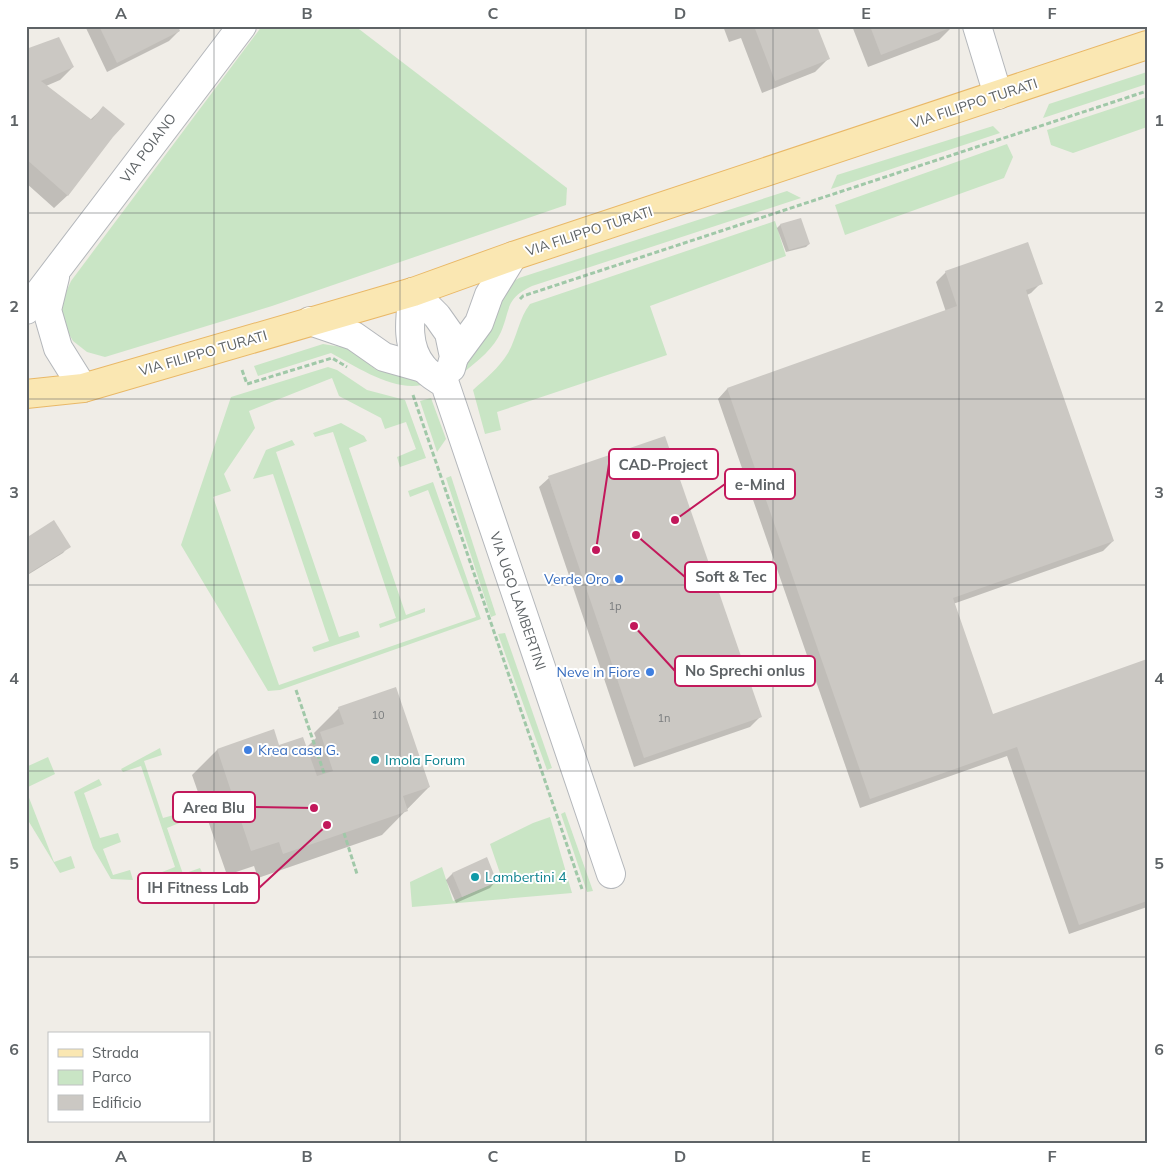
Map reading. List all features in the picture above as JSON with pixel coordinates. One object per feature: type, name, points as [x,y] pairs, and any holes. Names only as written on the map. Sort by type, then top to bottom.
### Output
[{"type":"main road","name":"VIA FILIPPO TURATI","points":[[26,394],[83,388],[413,292],[513,256],[1147,45]]},
{"type":"street","name":"VIA POIANO","points":[[26,310],[242,26]]},
{"type":"street","points":[[977,26],[998,95]]},
{"type":"street","points":[[310,321],[354,336],[384,357],[423,368],[445,384],[454,357],[479,323],[489,295],[513,256]]},
{"type":"street","name":"VIA POIANO","points":[[56,272],[47,310],[58,348],[83,388]]},
{"type":"street","points":[[413,292],[437,316],[449,333],[454,357]]},
{"type":"street","points":[[413,292],[410,320],[411,347],[423,368]]},
{"type":"street","name":"VIA UGO LAMBERTINI","points":[[445,384],[612,874]]},
{"type":"path","points":[[518,302],[523,296],[1147,91]]},
{"type":"path","points":[[239,362],[247,384],[332,358],[348,367]]},
{"type":"path","points":[[445,384],[412,392],[582,889]]},
{"type":"path","points":[[296,690],[324,774]]},
{"type":"path","points":[[344,833],[357,874]]},
{"type":"green space","points":[[262,26],[355,26],[567,188],[566,205],[272,306],[105,357],[87,352],[73,341],[61,315],[62,301],[71,281]]},
{"type":"green space","points":[[1147,72],[1147,84],[1043,118],[1049,104]]},
{"type":"green space","points":[[1147,97],[1147,127],[1073,153],[1051,145],[1047,130]]},
{"type":"green space","points":[[993,126],[1000,133],[831,189],[837,175]]},
{"type":"green space","points":[[1007,144],[1013,157],[1004,178],[845,235],[835,205]]},
{"type":"green space","points":[[787,191],[801,198],[532,286],[523,291],[517,295],[510,305],[501,332],[490,349],[464,372],[467,358],[509,284],[519,278]]},
{"type":"green space","points":[[775,221],[786,256],[650,306],[667,355],[497,412],[501,430],[485,434],[473,390],[492,373],[508,353],[523,315],[530,304]]},
{"type":"green space","points":[[323,344],[348,348],[375,369],[408,377],[422,385],[399,384],[375,377],[331,353],[258,376],[254,366]]},
{"type":"green space","points":[[328,367],[337,370],[367,390],[405,400],[426,458],[400,467],[397,457],[416,449],[406,422],[385,429],[381,418],[339,396],[332,378],[249,411],[255,428],[224,474],[231,491],[213,497],[279,685],[476,617],[428,490],[410,497],[408,491],[433,482],[481,619],[280,690],[268,691],[181,545],[231,397]]},
{"type":"green space","points":[[431,398],[446,439],[437,452],[420,401]]},
{"type":"green space","points":[[341,423],[364,436],[367,441],[349,448],[406,615],[425,608],[425,612],[380,628],[379,624],[396,618],[333,432],[315,437],[313,433]]},
{"type":"green space","points":[[292,440],[295,445],[276,452],[339,637],[358,631],[360,637],[314,652],[312,647],[329,641],[273,474],[253,479],[266,450]]},
{"type":"green space","points":[[451,476],[496,615],[491,617],[446,478]]},
{"type":"green space","points":[[505,633],[552,768],[547,770],[498,634]]},
{"type":"green space","points":[[160,748],[162,755],[144,761],[163,818],[181,813],[184,821],[167,828],[183,874],[200,868],[203,874],[159,878],[157,874],[175,867],[141,766],[123,772],[121,769]]},
{"type":"green space","points":[[48,757],[55,774],[26,788],[26,767]]},
{"type":"green space","points":[[99,779],[102,785],[84,793],[100,838],[118,833],[121,842],[103,849],[113,875],[130,870],[133,880],[111,879],[93,848],[74,792]]},
{"type":"green space","points":[[26,790],[54,862],[71,856],[75,868],[60,873],[26,817]]},
{"type":"green space","points":[[565,812],[593,891],[587,892],[561,814]]},
{"type":"green space","points":[[550,817],[572,893],[412,907],[410,882],[442,867],[453,901],[502,879],[490,844],[533,823]]},
{"type":"building","points":[[99,26],[178,26],[180,31],[117,63]]},
{"type":"building","points":[[754,26],[817,26],[830,59],[775,81]]},
{"type":"building","points":[[870,26],[955,26],[881,55]]},
{"type":"building","points":[[59,37],[74,67],[41,81],[92,120],[103,106],[125,124],[68,196],[26,159],[26,49]]},
{"type":"building","points":[[801,218],[810,244],[789,250],[780,224]]},
{"type":"building","points":[[1028,242],[1043,284],[1026,290],[1114,541],[953,598],[993,714],[1147,659],[1147,901],[1079,925],[1017,747],[870,799],[727,388],[957,306],[945,271]]},
{"type":"building","points":[[665,436],[762,717],[644,758],[548,476]]},
{"type":"building","points":[[54,520],[71,547],[26,575],[26,538]]},
{"type":"building","name":"Imola Forum","points":[[396,687],[430,787],[403,796],[408,811],[283,854],[279,842],[251,851],[217,749],[274,729],[279,745],[303,737],[317,776],[333,771],[320,732],[344,724],[338,707]]},
{"type":"building","name":"Lambertini 4","points":[[487,857],[497,882],[462,897],[452,873]]},
{"type":"place","name":"e-Mind","points":[[675,520]]},
{"type":"place","name":"Soft & Tec","points":[[636,535]]},
{"type":"place","name":"CAD-Project","points":[[596,550]]},
{"type":"place","name":"Verde Oro","points":[[619,579]]},
{"type":"place","name":"No Sprechi onlus","points":[[634,626]]},
{"type":"place","name":"Neve in Fiore","points":[[650,672]]},
{"type":"place","name":"Krea casa G.","points":[[248,750]]},
{"type":"place","name":"Imola Forum","points":[[375,760]]},
{"type":"place","name":"Area Blu","points":[[314,808]]},
{"type":"place","name":"IH Fitness Lab","points":[[327,825]]},
{"type":"place","name":"Lambertini 4","points":[[475,877]]}]
